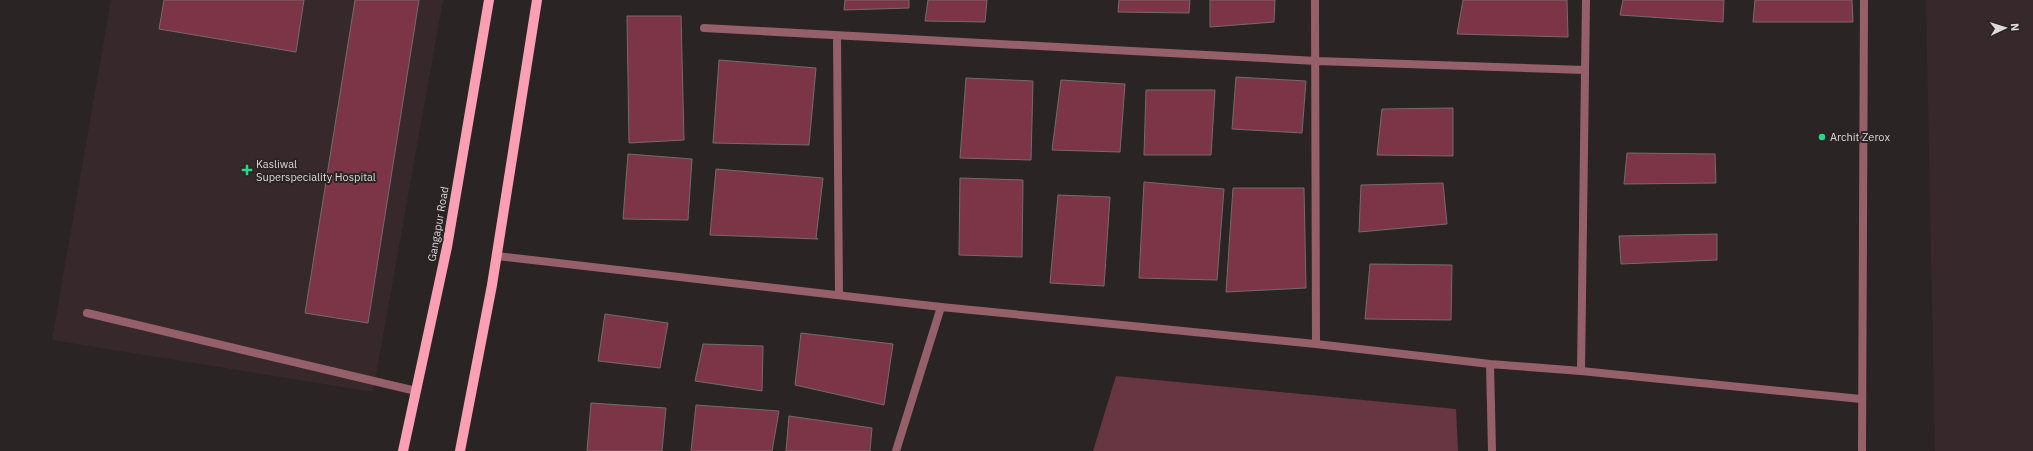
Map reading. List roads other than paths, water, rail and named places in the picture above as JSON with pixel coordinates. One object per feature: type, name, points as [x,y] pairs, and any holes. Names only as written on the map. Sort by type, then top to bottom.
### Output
[{"type":"main road","name":"Gangapur Road","points":[[403,451],[447,247],[489,0]]},
{"type":"main road","points":[[460,451],[497,256],[537,0]]},
{"type":"street","points":[[1316,0],[1316,344]]},
{"type":"street","points":[[1581,371],[1586,0]]},
{"type":"street","points":[[1862,451],[1861,399],[1864,0]]},
{"type":"street","points":[[704,28],[1317,61],[1585,70]]},
{"type":"street","points":[[837,36],[839,295]]},
{"type":"street","points":[[497,256],[941,307],[1316,344],[1490,364],[1581,371],[1861,399]]},
{"type":"street","points":[[896,451],[941,307]]},
{"type":"street","points":[[88,313],[416,391]]},
{"type":"street","points":[[1490,364],[1492,451]]},
{"type":"place","name":"Archit Zerox","points":[[1822,137]]},
{"type":"place","name":"Kasliwal Superspeciality Hospital","points":[[247,170]]}]
